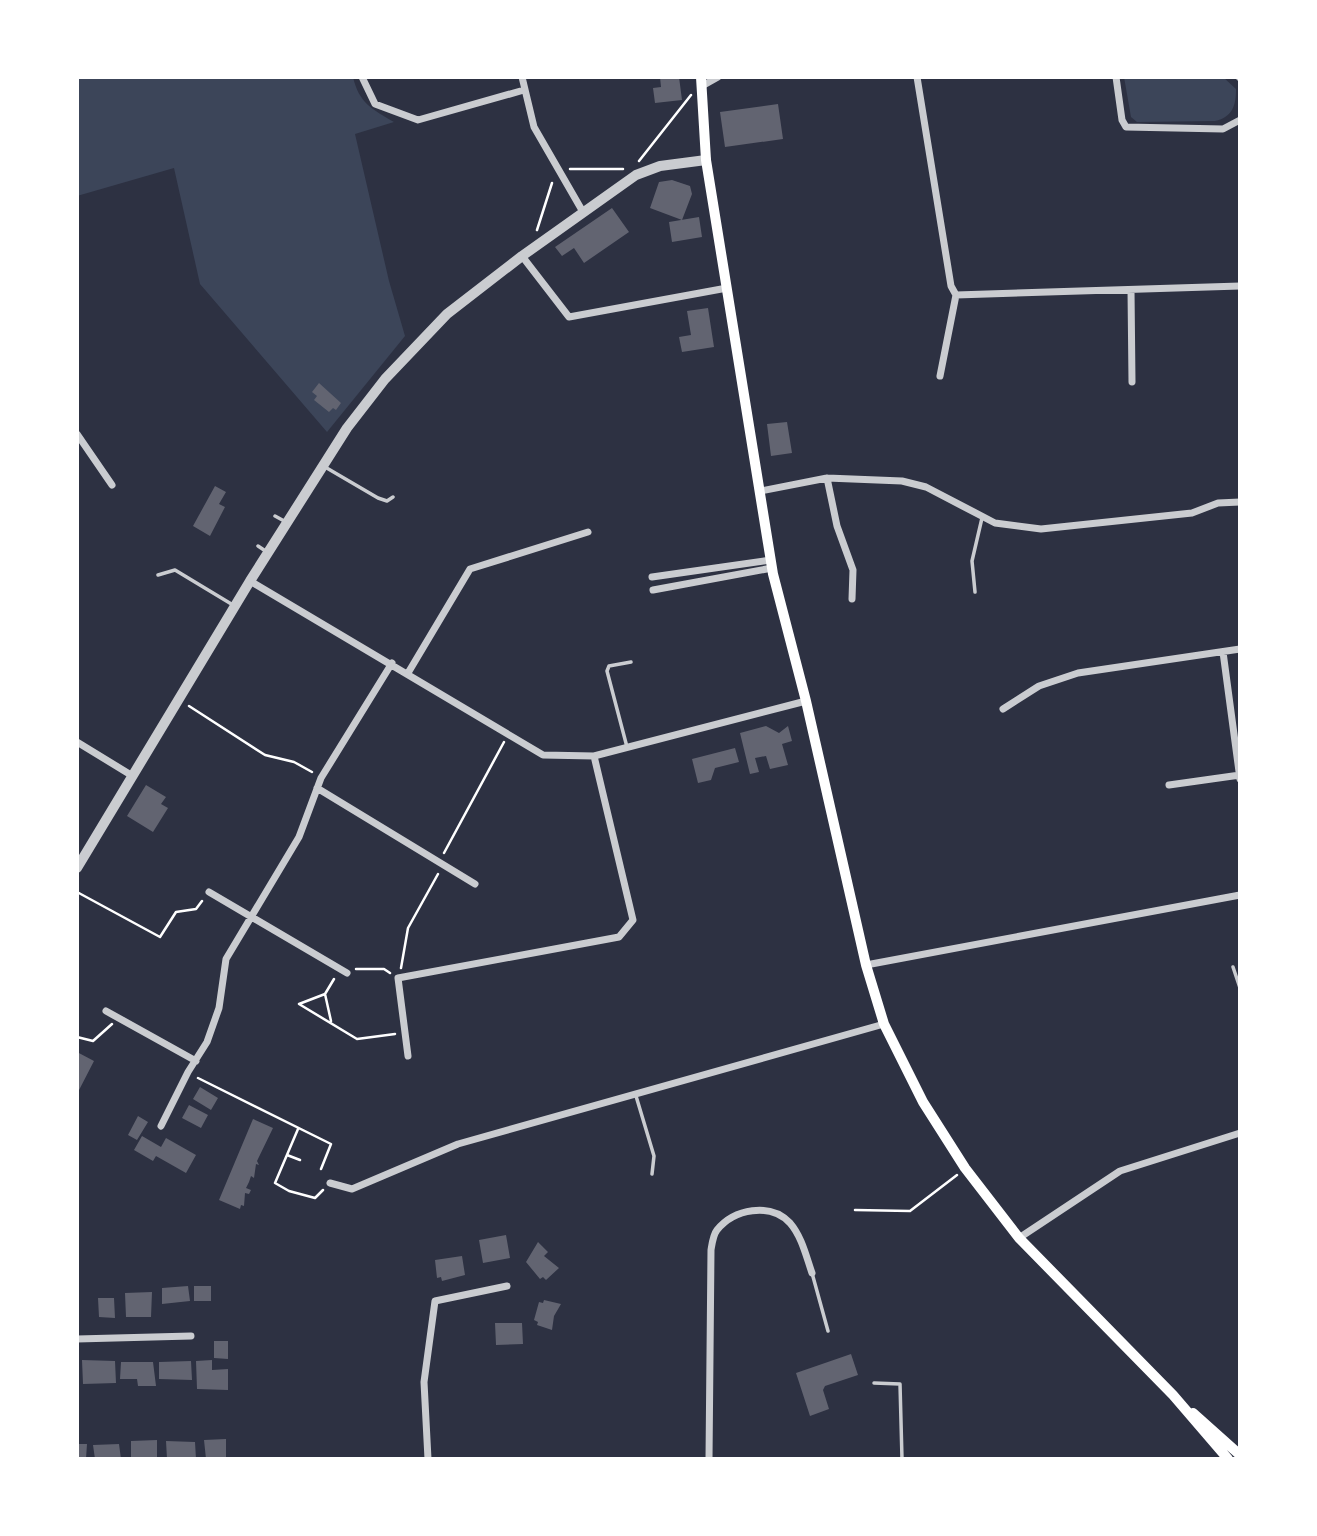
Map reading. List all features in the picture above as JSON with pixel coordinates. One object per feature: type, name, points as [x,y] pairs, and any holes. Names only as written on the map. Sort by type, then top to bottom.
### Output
[{"type":"main road","points":[[701,82],[706,160],[771,564],[806,701],[866,965],[884,1024],[923,1102],[965,1168],[1019,1238],[1234,1457]]},
{"type":"street","points":[[362,77],[375,104],[418,120],[524,90]]},
{"type":"street","points":[[522,77],[534,127],[583,212]]},
{"type":"street","points":[[701,82],[719,77]]},
{"type":"street","points":[[917,77],[951,286],[956,295],[940,376]]},
{"type":"street","points":[[1116,77],[1122,120],[1126,127],[1134,130],[1223,129],[1240,120]]},
{"type":"street","points":[[77,868],[250,580],[324,466],[385,379],[447,314],[522,256],[636,175],[660,166],[706,160]]},
{"type":"street","points":[[522,256],[569,317],[727,288]]},
{"type":"street","points":[[956,295],[1240,286]]},
{"type":"street","points":[[1131,290],[1132,382]]},
{"type":"street","points":[[77,434],[112,485]]},
{"type":"street","points":[[761,491],[827,478],[902,481],[926,487],[995,523],[1041,529],[1192,513],[1218,503],[1240,502]]},
{"type":"street","points":[[827,478],[838,526],[853,570],[852,599]]},
{"type":"street","points":[[408,673],[470,569],[588,532]]},
{"type":"street","points":[[652,577],[771,564]]},
{"type":"street","points":[[653,590],[771,564]]},
{"type":"street","points":[[250,580],[543,755],[594,756],[806,701]]},
{"type":"street","points":[[1003,709],[1039,686],[1078,673],[1240,649]]},
{"type":"street","points":[[1169,785],[1240,776],[1223,652]]},
{"type":"street","points":[[161,1126],[188,1072],[207,1042],[219,1008],[226,960],[299,837],[321,778],[392,663]]},
{"type":"street","points":[[77,742],[131,775]]},
{"type":"street","points":[[408,1056],[398,978],[619,937],[634,920],[594,756]]},
{"type":"street","points":[[317,788],[475,884]]},
{"type":"street","points":[[209,892],[343,971]]},
{"type":"street","points":[[866,965],[1240,895]]},
{"type":"street","points":[[106,1011],[117,1020],[196,1061]]},
{"type":"street","points":[[330,1183],[352,1189],[458,1144],[884,1024]]},
{"type":"street","points":[[1019,1238],[1120,1171],[1240,1133]]},
{"type":"street","points":[[709,1459],[711,1250],[715,1232],[731,1217],[744,1212],[773,1212],[795,1230],[812,1273]]},
{"type":"street","points":[[428,1459],[425,1382],[435,1301],[507,1286]]},
{"type":"street","points":[[77,1339],[191,1336]]},
{"type":"lane","points":[[324,466],[378,498],[387,501],[393,497]]},
{"type":"lane","points":[[275,516],[288,523]]},
{"type":"lane","points":[[975,592],[972,561],[983,516]]},
{"type":"lane","points":[[258,546],[269,554]]},
{"type":"lane","points":[[158,575],[175,570],[234,606]]},
{"type":"lane","points":[[627,747],[607,671],[609,666],[631,662]]},
{"type":"lane","points":[[1233,967],[1240,988]]},
{"type":"lane","points":[[635,1094],[654,1156],[652,1174]]},
{"type":"lane","points":[[812,1273],[828,1331]]},
{"type":"lane","points":[[874,1383],[900,1384],[902,1459]]},
{"type":"path","points":[[636,175],[633,169],[701,82]]},
{"type":"path","points":[[177,699],[265,755],[294,762],[321,778]]},
{"type":"path","points":[[405,1032],[357,1039],[299,1004],[325,994],[343,971],[351,966],[384,969],[398,978],[408,928],[444,864],[446,859],[443,852],[509,734]]},
{"type":"path","points":[[77,892],[160,937],[176,912],[196,909],[209,892]]},
{"type":"path","points":[[325,994],[331,1023]]},
{"type":"path","points":[[77,1037],[93,1041],[117,1020]]},
{"type":"path","points":[[188,1072],[331,1144],[321,1169]]},
{"type":"path","points":[[298,1129],[275,1182],[289,1191],[315,1198],[330,1183]]},
{"type":"path","points":[[287,1155],[300,1160]]},
{"type":"path","points":[[855,1210],[910,1211],[965,1168]]},
{"type":"shaded area","points":[[77,77],[353,77],[363,99],[394,122],[355,134],[389,281],[405,336],[327,432],[200,284],[174,168],[77,196]]},
{"type":"shaded area","points":[[1124,77],[1223,77],[1236,89],[1235,100],[1230,113],[1215,121],[1137,122],[1131,117]]},
{"type":"building","points":[[660,77],[679,77],[682,100],[655,103],[653,88],[661,87]]},
{"type":"building","points":[[778,104],[783,139],[725,147],[720,112]]},
{"type":"building","points":[[672,180],[690,186],[692,194],[682,220],[650,208],[659,182]]},
{"type":"building","points":[[612,208],[629,232],[584,263],[574,248],[562,256],[555,247]]},
{"type":"building","points":[[699,217],[702,237],[672,242],[669,222]]},
{"type":"building","points":[[708,308],[714,347],[682,352],[679,337],[691,335],[687,311]]},
{"type":"building","points":[[319,383],[341,403],[336,410],[333,408],[329,412],[314,400],[317,396],[312,392]]},
{"type":"building","points":[[787,422],[792,453],[771,456],[767,424]]},
{"type":"building","points":[[215,486],[226,492],[219,504],[225,507],[210,536],[193,526]]},
{"type":"building","points":[[766,726],[779,733],[788,726],[792,741],[782,744],[788,765],[770,769],[766,756],[755,758],[759,772],[750,774],[740,733]]},
{"type":"building","points":[[735,748],[739,762],[715,768],[711,780],[698,783],[692,759]]},
{"type":"building","points":[[146,785],[166,797],[161,804],[168,808],[153,832],[127,816]]},
{"type":"building","points":[[77,1052],[94,1061],[77,1094]]},
{"type":"building","points":[[200,1087],[218,1098],[211,1110],[193,1099]]},
{"type":"building","points":[[189,1105],[208,1115],[201,1128],[182,1118]]},
{"type":"building","points":[[138,1116],[148,1122],[137,1140],[128,1135]]},
{"type":"building","points":[[253,1119],[273,1128],[257,1161],[259,1165],[256,1164],[254,1178],[251,1176],[246,1188],[251,1190],[249,1194],[245,1193],[244,1206],[241,1205],[240,1209],[219,1200]]},
{"type":"building","points":[[142,1136],[161,1147],[166,1138],[196,1155],[186,1173],[156,1156],[153,1161],[134,1150]]},
{"type":"building","points":[[506,1235],[510,1258],[483,1263],[479,1240]]},
{"type":"building","points":[[538,1242],[548,1252],[544,1256],[559,1268],[546,1280],[543,1277],[540,1279],[526,1262]]},
{"type":"building","points":[[462,1256],[465,1275],[442,1281],[441,1277],[437,1278],[435,1260]]},
{"type":"building","points":[[188,1286],[190,1301],[162,1304],[162,1288]]},
{"type":"building","points":[[194,1286],[211,1286],[211,1301],[194,1301]]},
{"type":"building","points":[[152,1292],[151,1317],[126,1317],[125,1293]]},
{"type":"building","points":[[98,1298],[114,1298],[115,1318],[99,1317]]},
{"type":"building","points":[[544,1300],[561,1304],[554,1316],[552,1330],[537,1325],[538,1322],[534,1320],[539,1302],[543,1303]]},
{"type":"building","points":[[495,1323],[522,1323],[523,1344],[496,1345]]},
{"type":"building","points":[[214,1341],[228,1341],[228,1359],[214,1358]]},
{"type":"building","points":[[851,1354],[858,1375],[825,1386],[823,1390],[829,1409],[810,1416],[796,1373]]},
{"type":"building","points":[[82,1360],[115,1361],[116,1383],[83,1384]]},
{"type":"building","points":[[212,1360],[212,1370],[228,1369],[228,1390],[197,1389],[196,1361]]},
{"type":"building","points":[[191,1361],[192,1380],[159,1379],[159,1362]]},
{"type":"building","points":[[121,1362],[153,1362],[156,1386],[138,1386],[137,1379],[120,1379]]},
{"type":"building","points":[[226,1439],[226,1459],[206,1459],[204,1440]]},
{"type":"building","points":[[157,1440],[157,1459],[131,1459],[131,1441]]},
{"type":"building","points":[[166,1441],[195,1442],[196,1459],[167,1459]]},
{"type":"building","points":[[77,1444],[87,1444],[86,1459],[77,1459]]},
{"type":"building","points":[[119,1444],[121,1459],[95,1459],[93,1445]]}]
